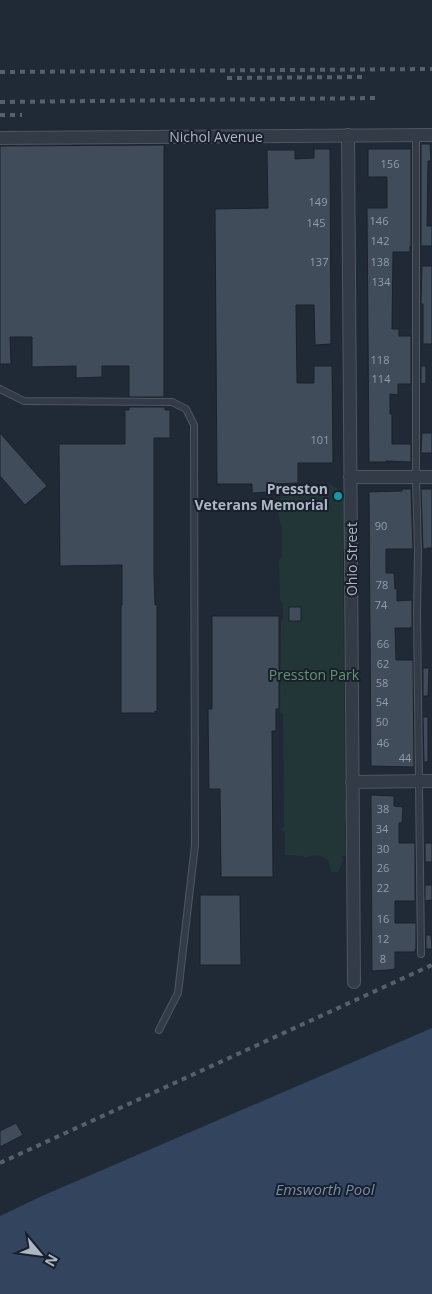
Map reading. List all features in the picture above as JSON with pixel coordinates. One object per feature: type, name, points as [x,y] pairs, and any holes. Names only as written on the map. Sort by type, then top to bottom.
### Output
[{"type":"street","name":"Nichol Avenue","points":[[0,138],[432,135]]},
{"type":"street","name":"Ohio Street","points":[[348,136],[354,982]]},
{"type":"street","points":[[350,477],[432,477]]},
{"type":"street","points":[[352,782],[425,781]]},
{"type":"lane","points":[[416,135],[416,477],[425,781],[421,954]]},
{"type":"lane","points":[[0,390],[24,400],[172,402],[186,409],[194,425],[194,845],[178,993],[159,1030]]},
{"type":"green space","name":"Presston Park","points":[[282,484],[294,484],[298,493],[321,492],[322,486],[330,484],[338,489],[339,492],[343,492],[343,501],[350,506],[345,550],[343,551],[345,800],[349,805],[349,817],[345,820],[346,856],[342,856],[343,861],[338,872],[331,872],[328,860],[320,856],[305,858],[302,856],[285,855],[285,833],[281,830],[284,826],[283,714],[280,712],[281,620],[283,619],[283,605],[280,599],[279,560],[282,557],[282,529],[278,515]]},
{"type":"water","name":"Emsworth Pool","points":[[432,1028],[432,1294],[0,1294],[0,1216],[42,1196]]},
{"type":"building","points":[[421,144],[430,144],[431,161],[428,161],[427,226],[432,226],[432,246],[421,246]]},
{"type":"building","points":[[164,145],[164,397],[129,397],[129,366],[102,366],[102,377],[76,378],[76,366],[32,367],[32,337],[10,337],[11,364],[0,364],[0,146]]},
{"type":"building","points":[[314,149],[330,149],[331,344],[315,345],[314,305],[296,305],[297,383],[314,383],[314,366],[332,366],[333,463],[298,463],[298,483],[271,484],[271,492],[252,493],[252,484],[217,484],[215,209],[268,208],[267,150],[295,150],[295,159],[314,158]]},
{"type":"building","points":[[368,149],[411,149],[411,246],[410,252],[393,252],[392,329],[399,329],[399,336],[411,336],[411,384],[398,384],[398,395],[390,394],[390,414],[392,414],[392,444],[411,444],[411,462],[369,462],[367,208],[387,208],[387,177],[368,177]]},
{"type":"building","points":[[422,266],[432,266],[432,344],[423,344]]},
{"type":"building","points":[[421,366],[426,366],[426,383],[421,384]]},
{"type":"building","points":[[129,407],[165,407],[165,410],[170,410],[170,438],[154,438],[154,575],[155,605],[157,605],[157,712],[155,711],[155,713],[121,713],[122,565],[60,566],[59,444],[125,444],[125,410],[129,410]]},
{"type":"building","points":[[0,433],[47,486],[25,505],[0,476]]},
{"type":"building","points":[[422,433],[432,433],[432,453],[421,453]]},
{"type":"building","points":[[402,489],[411,489],[413,549],[386,549],[386,573],[394,573],[397,601],[412,600],[412,628],[395,628],[396,660],[413,660],[414,767],[371,766],[369,492],[402,491]]},
{"type":"building","points":[[421,489],[432,489],[432,548],[427,549],[423,549]]},
{"type":"building","points":[[289,607],[301,607],[301,621],[289,621]]},
{"type":"building","points":[[212,616],[279,616],[279,709],[276,709],[276,731],[272,731],[273,877],[221,877],[220,789],[209,789],[208,709],[212,709]]},
{"type":"building","points":[[423,668],[429,668],[428,696],[423,696]]},
{"type":"building","points":[[423,717],[428,717],[428,762],[424,762]]},
{"type":"building","points":[[371,795],[394,796],[394,806],[403,807],[402,823],[399,823],[399,843],[415,843],[415,901],[395,901],[395,923],[416,923],[415,952],[395,952],[395,969],[372,971]]},
{"type":"building","points":[[425,843],[432,843],[432,862],[425,862]]},
{"type":"building","points":[[425,885],[432,885],[432,900],[425,901]]},
{"type":"building","points":[[200,895],[240,895],[241,965],[200,965]]},
{"type":"building","points":[[426,935],[431,935],[432,949],[426,949]]},
{"type":"building","points":[[16,1123],[23,1135],[0,1147],[0,1131]]},
{"type":"railway","points":[[0,72],[432,69]]},
{"type":"railway","points":[[227,78],[362,77]]},
{"type":"railway","points":[[0,102],[376,98]]},
{"type":"railway","points":[[0,115],[22,115]]},
{"type":"railway","points":[[0,1163],[432,965]]},
{"type":"place","name":"Presston Veterans Memorial","points":[[338,496]]}]
